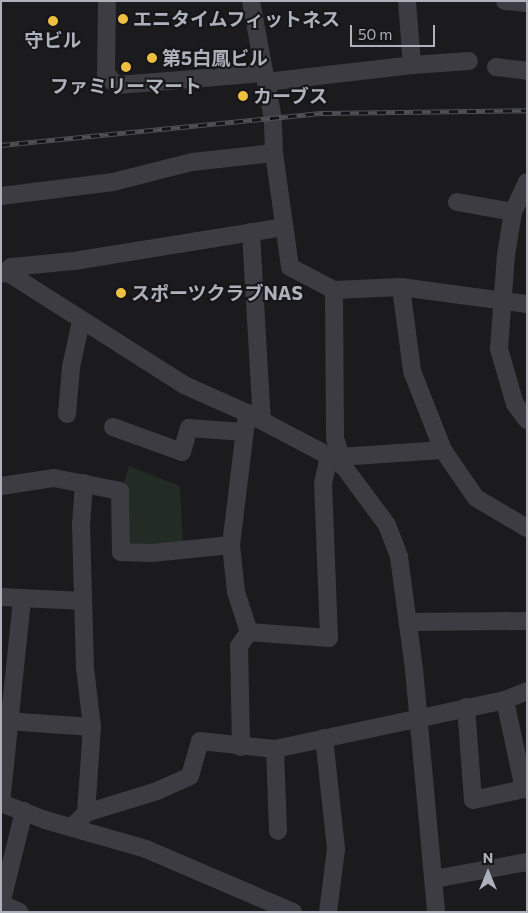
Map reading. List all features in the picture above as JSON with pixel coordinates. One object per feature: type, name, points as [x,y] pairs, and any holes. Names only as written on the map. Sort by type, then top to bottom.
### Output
[{"type":"street","points":[[107,1],[106,72],[113,82],[119,85],[265,78],[469,61]]},
{"type":"street","points":[[251,1],[265,78],[290,267],[334,290],[401,288],[500,303],[527,304]]},
{"type":"street","points":[[407,1],[412,65]]},
{"type":"street","points":[[505,1],[527,3]]},
{"type":"street","points":[[496,67],[527,71]]},
{"type":"street","points":[[1,196],[113,182],[192,162],[274,153]]},
{"type":"street","points":[[525,416],[506,378],[499,349],[500,303],[513,212],[527,182]]},
{"type":"street","points":[[457,202],[513,212]]},
{"type":"street","points":[[284,227],[74,261],[11,266],[3,273],[184,385],[254,417],[337,460],[394,539],[408,622],[419,718],[436,912]]},
{"type":"street","points":[[248,632],[236,592],[231,545],[244,432],[254,417],[251,232]]},
{"type":"street","points":[[401,288],[412,372],[443,450],[476,498],[527,528]]},
{"type":"street","points":[[248,632],[329,638],[324,483],[337,460],[335,438],[334,290]]},
{"type":"street","points":[[67,414],[72,367],[82,321]]},
{"type":"street","points":[[113,428],[182,452],[189,428],[244,432]]},
{"type":"street","points":[[337,460],[443,450]]},
{"type":"street","points":[[1,486],[54,478],[120,490],[121,552],[152,553],[231,545]]},
{"type":"street","points":[[84,483],[83,601],[85,668],[92,727],[86,813]]},
{"type":"street","points":[[1,597],[83,601]]},
{"type":"street","points":[[22,599],[7,721],[1,803],[146,849],[293,912]]},
{"type":"street","points":[[408,622],[527,621]]},
{"type":"street","points":[[241,747],[238,646],[248,632]]},
{"type":"street","points":[[72,827],[86,813],[157,791],[190,776],[200,742],[275,749],[505,700],[527,691]]},
{"type":"street","points":[[466,707],[473,800],[524,789],[505,700]]},
{"type":"street","points":[[7,721],[92,727]]},
{"type":"street","points":[[324,738],[336,848],[328,912]]},
{"type":"street","points":[[275,749],[278,831]]},
{"type":"street","points":[[19,912],[3,896],[24,811]]},
{"type":"street","points":[[434,879],[527,862]]},
{"type":"shaded area","points":[[129,466],[180,486],[183,545],[123,549],[123,487]]},
{"type":"railway","points":[[1,145],[323,113],[527,110]]},
{"type":"place","name":"エニタイムフィットネス","points":[[123,19]]},
{"type":"place","name":"守ビル","points":[[53,21]]},
{"type":"place","name":"第5白鳳ビル","points":[[152,58]]},
{"type":"place","name":"ファミリーマート","points":[[126,67]]},
{"type":"place","name":"カーブス","points":[[243,96]]},
{"type":"place","name":"スポーツクラブNAS","points":[[121,293]]}]
